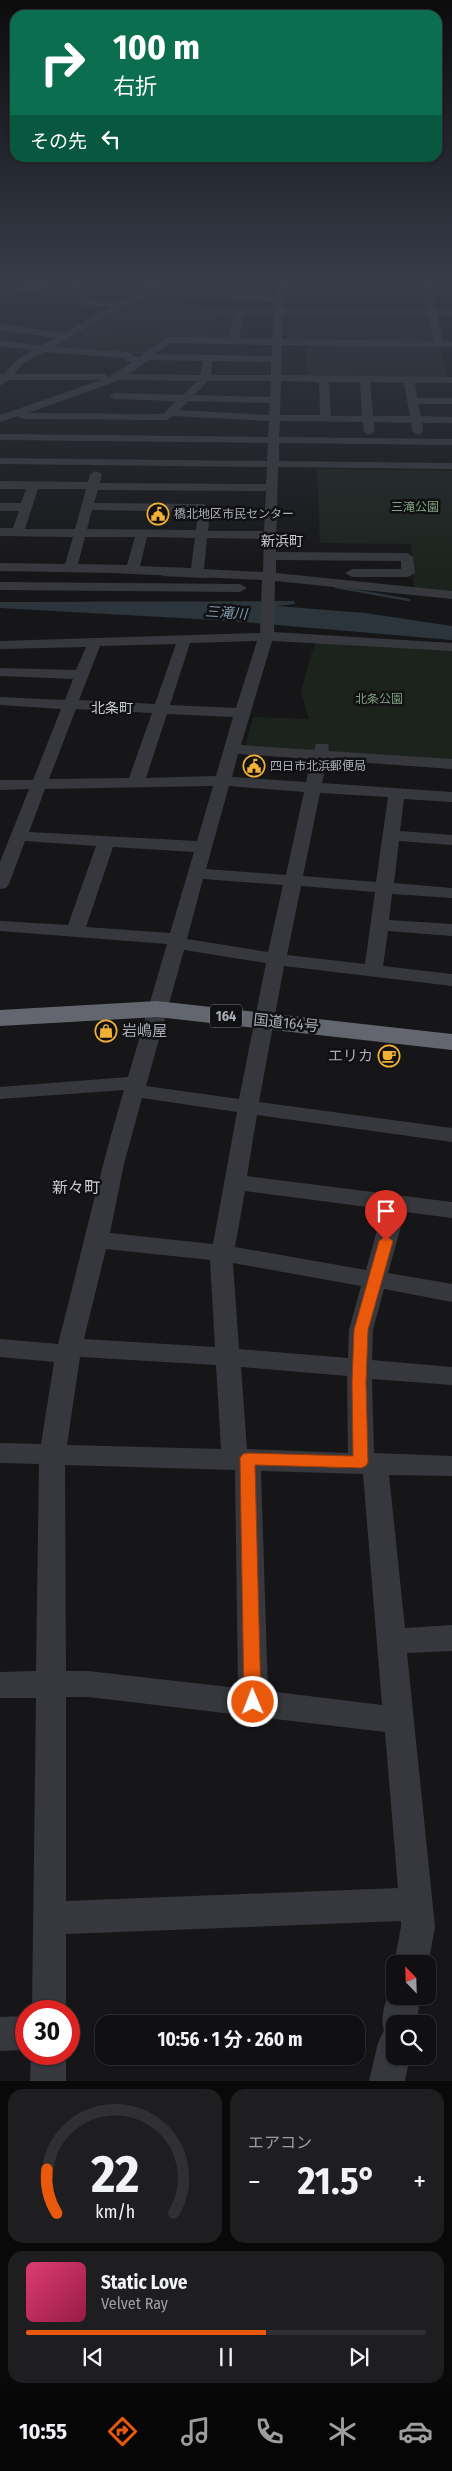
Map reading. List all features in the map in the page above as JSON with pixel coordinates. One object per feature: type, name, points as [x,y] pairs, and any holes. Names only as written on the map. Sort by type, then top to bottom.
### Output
[{"type":"highway","name":"国道164号","points":[[0,1018],[157,1009],[452,1042]]},
{"type":"street","points":[[46,382],[44,389],[81,391]]},
{"type":"street","points":[[4,417],[105,382]]},
{"type":"street","points":[[71,567],[93,486],[118,382]]},
{"type":"street","points":[[4,417],[166,417],[200,382]]},
{"type":"street","points":[[0,586],[258,588],[261,586],[270,556],[276,382]]},
{"type":"street","points":[[324,382],[326,419]]},
{"type":"street","points":[[365,382],[370,441]]},
{"type":"street","points":[[409,382],[423,463]]},
{"type":"street","points":[[412,401],[451,401],[449,382]]},
{"type":"street","points":[[114,396],[275,400]]},
{"type":"street","points":[[171,412],[275,418],[452,420]]},
{"type":"street","points":[[36,437],[44,416]]},
{"type":"street","points":[[0,437],[452,442]]},
{"type":"street","points":[[0,461],[274,464],[423,463],[452,461]]},
{"type":"street","points":[[423,463],[452,466]]},
{"type":"street","points":[[0,485],[273,488]]},
{"type":"street","points":[[18,532],[33,485]]},
{"type":"street","points":[[197,573],[207,487]]},
{"type":"street","points":[[87,506],[204,508]]},
{"type":"street","points":[[0,507],[26,507]]},
{"type":"street","points":[[0,532],[271,535]]},
{"type":"street","points":[[132,570],[142,533]]},
{"type":"street","points":[[265,577],[409,579],[406,558],[270,556]]},
{"type":"street","points":[[0,567],[71,567],[265,577],[452,596]]},
{"type":"street","points":[[50,2000],[52,1455],[69,1351],[97,1240],[113,1164],[137,1087],[157,1009],[266,635],[265,577]]},
{"type":"street","points":[[0,645],[266,635],[351,638],[452,647]]},
{"type":"street","points":[[136,782],[184,638]]},
{"type":"street","points":[[0,884],[5,856],[19,836],[92,646]]},
{"type":"street","points":[[34,673],[43,647]]},
{"type":"street","points":[[0,672],[81,674]]},
{"type":"street","points":[[0,701],[242,713]]},
{"type":"street","points":[[232,749],[321,751],[452,764]]},
{"type":"street","points":[[253,1702],[242,1458],[228,1357],[221,1263],[263,1020],[321,751]]},
{"type":"street","points":[[0,785],[223,781],[452,797]]},
{"type":"street","points":[[373,971],[397,793]]},
{"type":"street","points":[[19,836],[204,847]]},
{"type":"street","points":[[391,836],[452,840]]},
{"type":"street","points":[[75,932],[106,841]]},
{"type":"street","points":[[196,874],[452,893]]},
{"type":"street","points":[[379,925],[452,930]]},
{"type":"street","points":[[0,926],[177,941],[277,958],[452,980]]},
{"type":"street","points":[[0,1093],[137,1087],[247,1106],[452,1134]]},
{"type":"street","points":[[234,1182],[452,1210]]},
{"type":"street","points":[[396,1202],[361,1330],[361,1370],[359,1383],[391,1642],[418,1927],[413,1955]]},
{"type":"street","points":[[97,1240],[223,1253],[452,1293]]},
{"type":"street","points":[[0,1348],[228,1357],[361,1370],[452,1376]]},
{"type":"street","points":[[0,1453],[242,1458],[452,1466]]},
{"type":"street","points":[[391,1642],[452,1638]]},
{"type":"street","points":[[0,1685],[88,1684],[398,1720]]},
{"type":"street","points":[[51,1918],[415,1904]]},
{"type":"street","points":[[0,2034],[15,2033]]},
{"type":"street","points":[[48,2081],[49,2065]]},
{"type":"street","points":[[387,2081],[390,2065]]},
{"type":"green space","name":"三滝公園","points":[[317,469],[452,471],[452,594],[414,589],[411,544],[320,543]]},
{"type":"green space","name":"北条公園","points":[[319,639],[452,649],[452,761],[245,747],[253,717],[309,719],[301,692],[312,651]]},
{"type":"water","name":"三滝川","points":[[294,601],[295,604],[277,606],[365,613],[452,626],[452,640],[232,621],[0,608],[0,602]]},
{"type":"waterway","points":[[164,575],[208,577]]},
{"type":"waterway","points":[[336,587],[409,600]]},
{"type":"place","name":"橋北地区市民センター","points":[[158,514]]},
{"type":"place","name":"四日市北浜郵便局","points":[[254,766]]},
{"type":"place","name":"岩嶋屋","points":[[106,1031]]},
{"type":"place","name":"エリカ","points":[[389,1056]]},
{"type":"district","name":"新浜町","points":[[282,541]]},
{"type":"district","name":"北条町","points":[[112,708]]},
{"type":"district","name":"新々町","points":[[76,1187]]},
{"type":"route","points":[[253,1702],[248,1458],[361,1462],[359,1383],[361,1370],[361,1330],[386,1241]]}]
